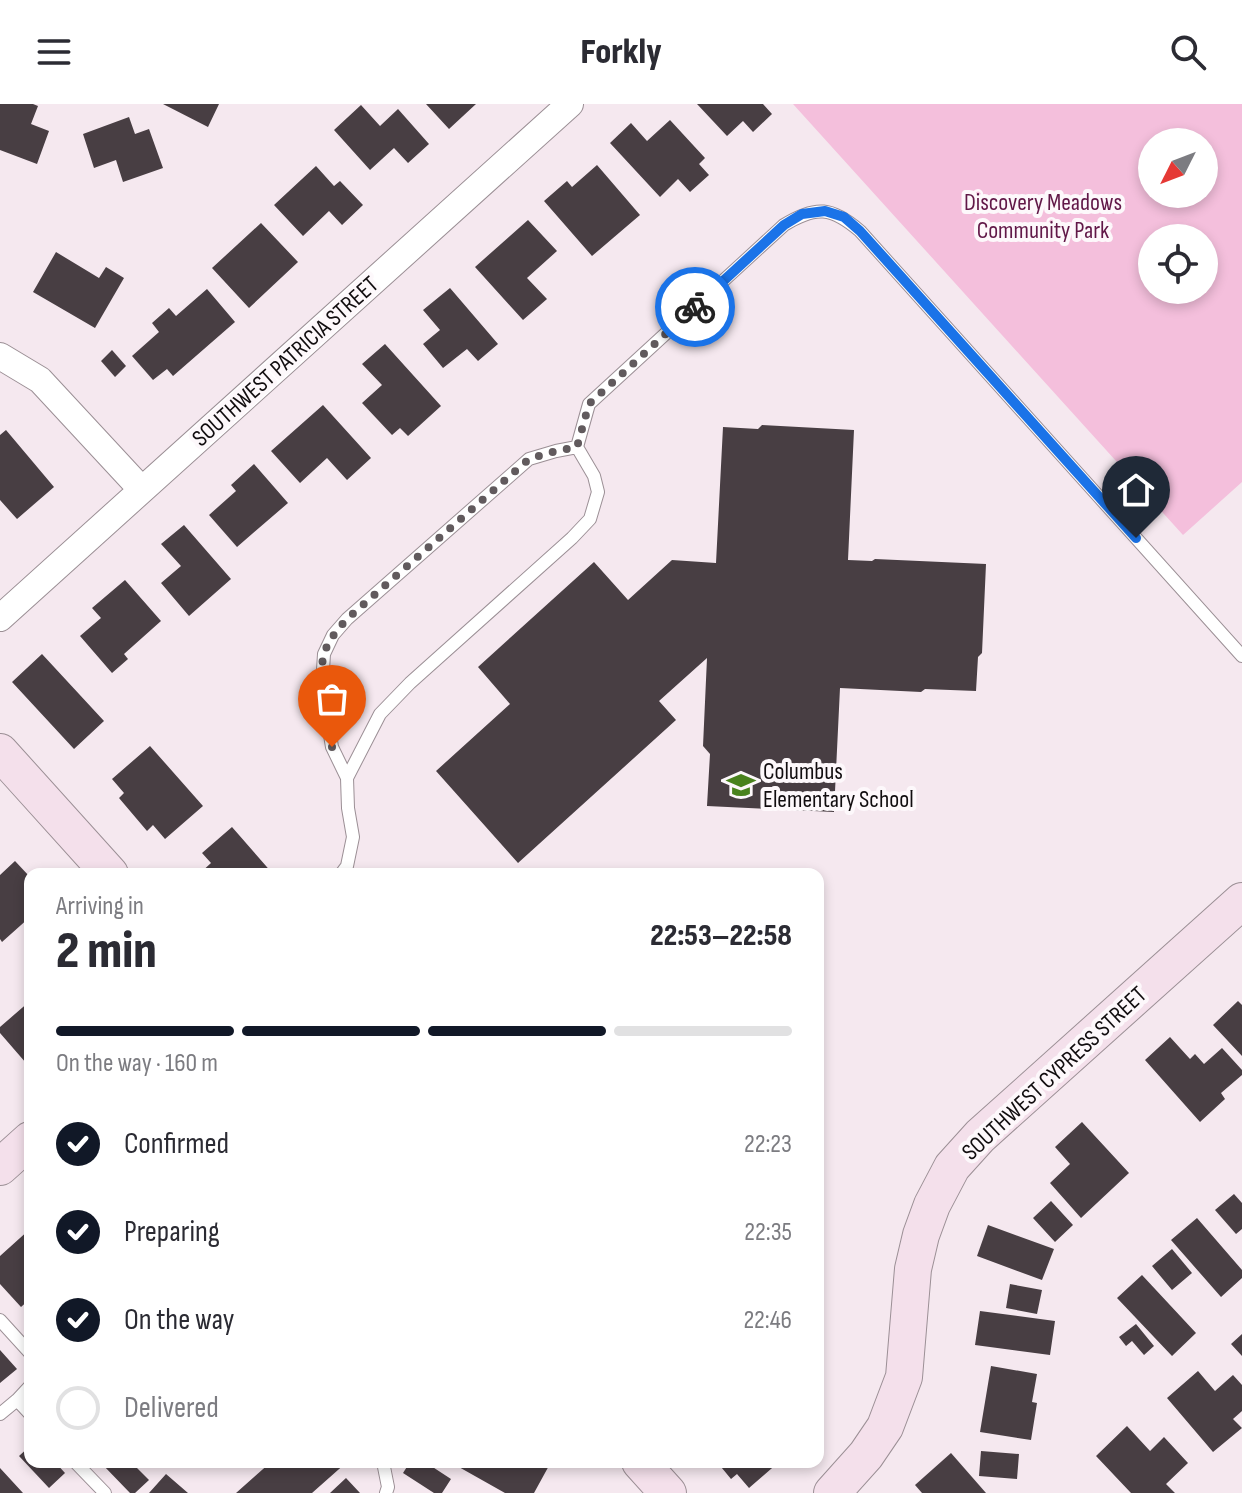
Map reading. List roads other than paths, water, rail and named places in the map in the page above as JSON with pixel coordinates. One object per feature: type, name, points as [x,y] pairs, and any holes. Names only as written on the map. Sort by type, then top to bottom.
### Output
[{"type":"main road","points":[[0,752],[105,868]]},
{"type":"main road","name":"SOUTHWEST CYPRESS STREET","points":[[832,1493],[866,1455],[885,1427],[904,1377],[913,1269],[932,1205],[952,1167],[980,1136],[1242,901]]},
{"type":"main road","points":[[0,1167],[24,1145]]},
{"type":"main road","points":[[645,1468],[668,1493]]},
{"type":"street","name":"SOUTHWEST PATRICIA STREET","points":[[0,618],[570,104]]},
{"type":"street","points":[[0,356],[40,380],[142,490]]},
{"type":"lane","points":[[347,778],[380,714],[590,519],[598,492],[594,476],[577,447],[589,404],[784,225],[802,214],[825,211],[844,217],[860,231],[1242,656]]},
{"type":"lane","points":[[346,868],[353,837],[347,778],[332,747],[322,686],[324,654],[333,635],[347,619],[529,459],[577,447]]},
{"type":"lane","points":[[0,1320],[24,1346]]},
{"type":"lane","points":[[0,1414],[24,1392]]},
{"type":"lane","points":[[17,1400],[24,1408]]},
{"type":"lane","points":[[81,1468],[105,1493]]},
{"type":"lane","points":[[385,1468],[391,1491]]},
{"type":"place","name":"Columbus Elementary School","points":[[741,785]]},
{"type":"park label","name":"Discovery Meadows Community Park","points":[[1043,216]]}]
